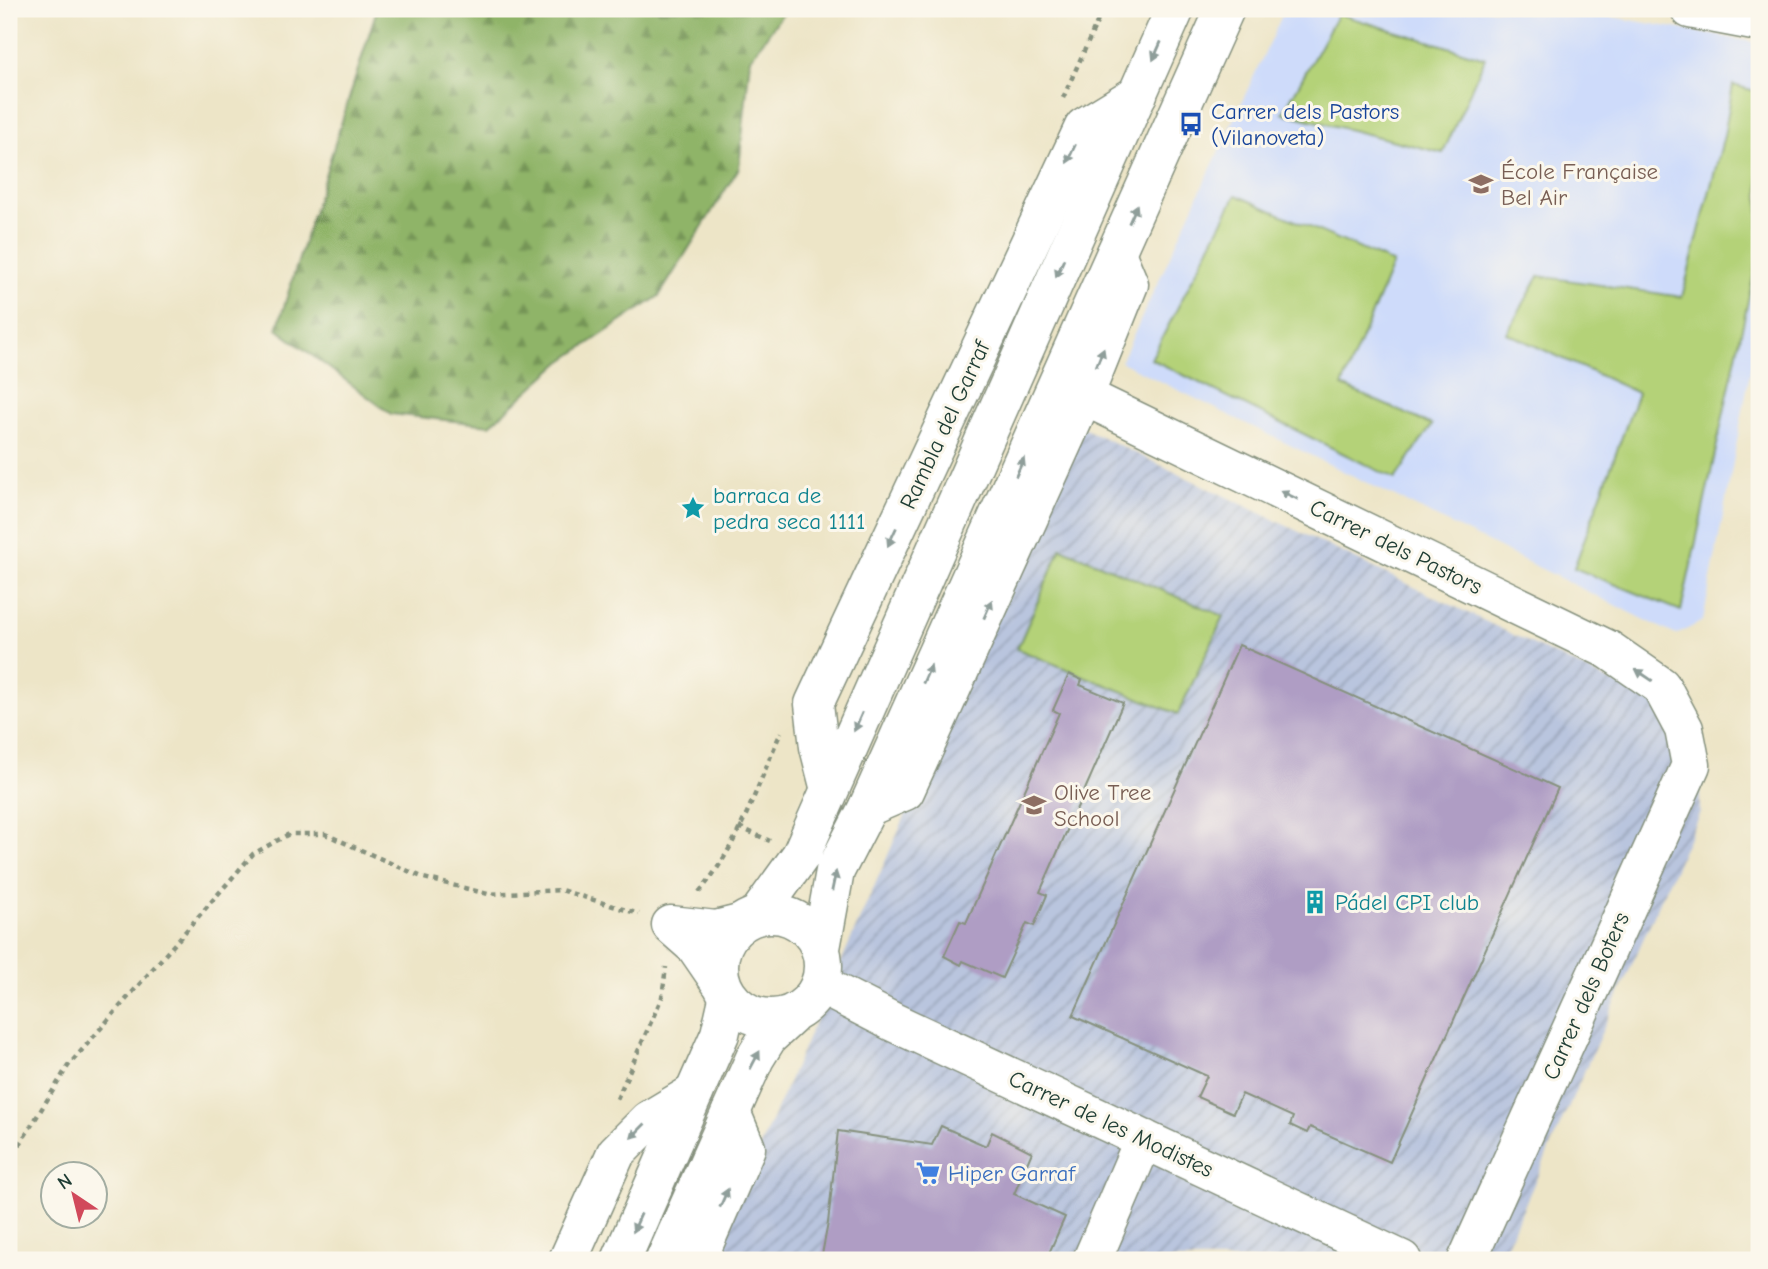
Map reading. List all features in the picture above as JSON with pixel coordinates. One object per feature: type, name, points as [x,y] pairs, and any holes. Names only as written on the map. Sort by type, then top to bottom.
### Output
[{"type":"street","name":"Rambla del Garraf","points":[[749,920],[801,855],[1175,9]]},
{"type":"street","points":[[665,1260],[761,1048],[768,1037],[791,1016],[807,1006],[821,967],[835,871],[868,807],[1225,9]]},
{"type":"street","points":[[1690,9],[1759,22]]},
{"type":"street","points":[[868,807],[905,791],[1084,396],[1129,284],[1116,253]]},
{"type":"street","name":"Carrer dels Pastors","points":[[1084,396],[1609,650],[1661,686],[1684,729]]},
{"type":"street","name":"Carrer dels Boters","points":[[1467,1260],[1691,765],[1684,729]]},
{"type":"street","points":[[671,925],[716,930],[775,914],[786,916],[812,933],[821,967]]},
{"type":"street","points":[[621,1260],[720,1034],[724,990],[719,957],[725,940],[749,920]]},
{"type":"street","points":[[671,925],[696,947],[724,990],[747,1014],[764,1019],[791,1016]]},
{"type":"street","name":"Carrer de les Modistes","points":[[821,967],[893,1022],[1402,1260]]},
{"type":"street","points":[[568,1260],[616,1153],[649,1120],[694,1093]]},
{"type":"street","points":[[697,1260],[746,1148],[731,1112]]},
{"type":"street","points":[[1092,1260],[1144,1139]]},
{"type":"path","points":[[9,1162],[68,1066],[253,854],[289,834],[325,834],[424,878],[488,894],[561,890],[671,925]]},
{"type":"shaded area","name":"École Française Bel Air","points":[[1285,9],[1568,9],[1759,43],[1759,325],[1703,621],[1676,635],[1121,362]]},
{"type":"shaded area","points":[[1077,425],[1699,724],[1700,812],[1500,1260],[710,1260]]},
{"type":"green space","points":[[377,9],[786,9],[750,59],[739,168],[659,296],[561,362],[490,425],[391,414],[277,329]]},
{"type":"green space","points":[[1338,14],[1485,58],[1443,153],[1283,113]]},
{"type":"green space","points":[[1733,85],[1759,92],[1759,250],[1681,611],[1574,568],[1638,393],[1507,333],[1539,276],[1682,297],[1724,136]]},
{"type":"green space","points":[[1236,195],[1393,263],[1342,386],[1432,425],[1395,479],[1151,359]]},
{"type":"green space","points":[[1061,548],[1224,616],[1178,714],[1017,649]]},
{"type":"building","name":"Pádel CPI club","points":[[1239,645],[1558,788],[1390,1162],[1310,1127],[1307,1133],[1290,1125],[1293,1117],[1242,1094],[1233,1113],[1197,1097],[1207,1076],[1073,1016]]},
{"type":"building","points":[[1069,674],[1082,680],[1080,685],[1123,703],[1040,892],[1047,895],[1034,926],[1027,923],[1002,978],[963,961],[961,965],[944,956],[960,921],[966,923],[1059,713],[1053,710]]},
{"type":"building","name":"Hiper Garraf","points":[[941,1126],[986,1146],[992,1132],[1032,1152],[1014,1194],[1065,1217],[1046,1260],[821,1260],[828,1223],[838,1131],[932,1145]]},
{"type":"place","name":"Carrer dels Pastors (Vilanoveta)","points":[[1191,124]]},
{"type":"place","name":"École Française Bel Air","points":[[1481,184]]},
{"type":"place","name":"barraca de pedra seca 1111","points":[[693,508]]},
{"type":"place","name":"Olive Tree School","points":[[1034,805]]},
{"type":"place","name":"Pádel CPI club","points":[[1315,902]]},
{"type":"place","name":"Hiper Garraf","points":[[928,1173]]}]
